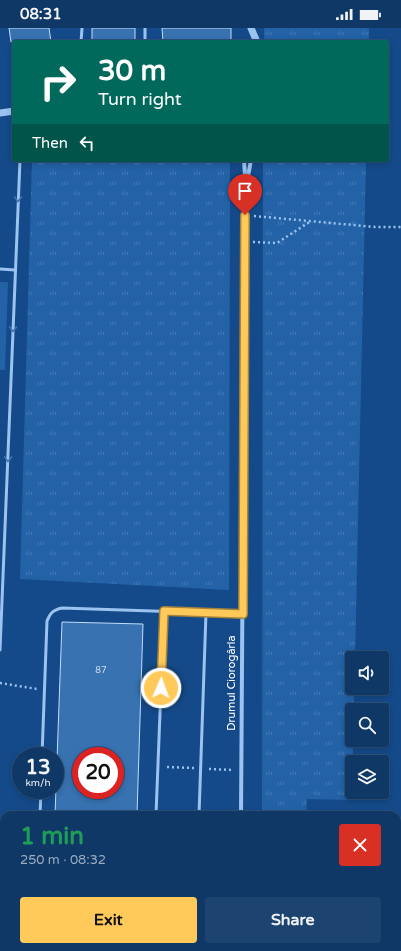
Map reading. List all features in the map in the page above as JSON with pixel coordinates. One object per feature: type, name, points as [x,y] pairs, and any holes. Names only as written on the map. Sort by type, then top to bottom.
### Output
[{"type":"street","points":[[251,28],[255,40]]},
{"type":"street","points":[[0,113],[12,111]]},
{"type":"street","name":"Drumul Ciorogârla","points":[[241,811],[246,190],[244,162]]},
{"type":"street","name":"Drumul Ciorogârla","points":[[246,190],[251,162]]},
{"type":"lane","points":[[81,40],[82,28]]},
{"type":"lane","points":[[145,28],[145,40]]},
{"type":"lane","points":[[0,650],[20,162]]},
{"type":"lane","points":[[0,269],[15,270]]},
{"type":"lane","points":[[0,525],[5,525]]},
{"type":"lane","points":[[42,747],[47,621],[55,609],[243,614]]},
{"type":"lane","points":[[156,811],[164,611]]},
{"type":"lane","points":[[199,811],[206,613]]},
{"type":"lane","points":[[40,811],[41,799]]},
{"type":"path","points":[[245,215],[375,227],[401,227]]},
{"type":"path","points":[[245,242],[277,243],[312,220]]},
{"type":"path","points":[[0,683],[44,690]]},
{"type":"green space","points":[[264,28],[369,28],[369,40],[264,40]]},
{"type":"green space","points":[[32,162],[230,162],[229,590],[20,579]]},
{"type":"green space","points":[[263,162],[366,162],[355,651],[345,651],[345,695],[354,695],[354,703],[345,703],[345,747],[353,747],[353,755],[345,755],[345,799],[352,800],[307,799],[306,811],[262,811]]},
{"type":"green space","points":[[0,282],[8,282],[5,370],[0,370]]},
{"type":"building","points":[[9,28],[49,28],[51,40],[12,40],[11,42]]},
{"type":"building","points":[[92,28],[135,28],[135,40],[92,40]]},
{"type":"building","points":[[162,28],[231,28],[231,40],[163,40]]},
{"type":"building","points":[[62,622],[143,624],[137,811],[55,811],[56,799],[64,799],[64,747],[57,747]]},
{"type":"route","points":[[161,688],[164,611],[243,614],[245,215]]}]
